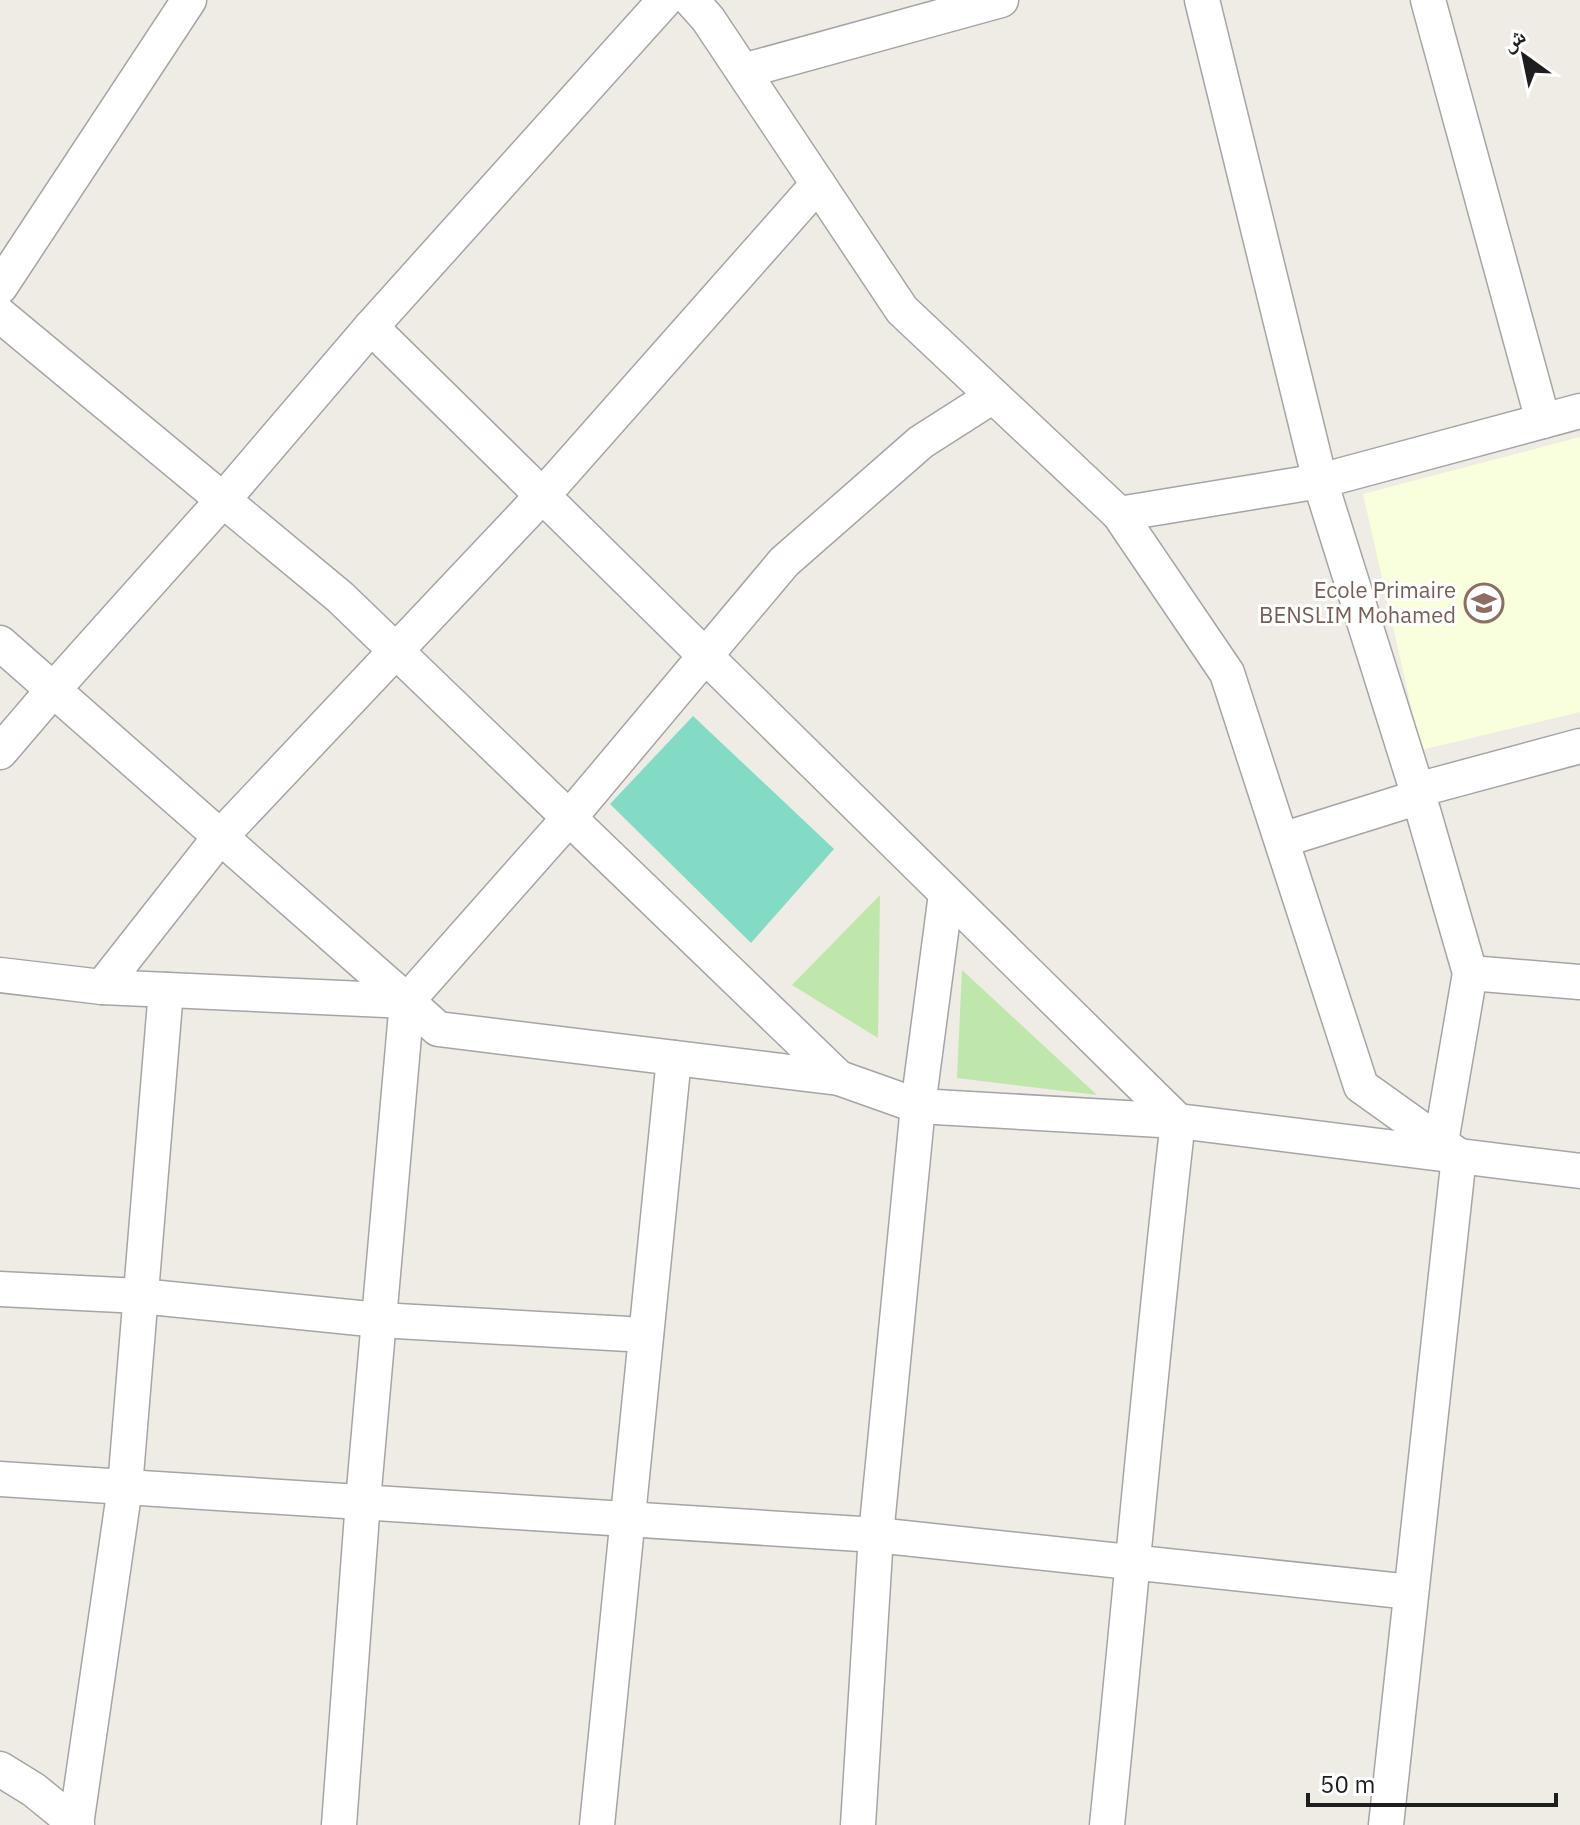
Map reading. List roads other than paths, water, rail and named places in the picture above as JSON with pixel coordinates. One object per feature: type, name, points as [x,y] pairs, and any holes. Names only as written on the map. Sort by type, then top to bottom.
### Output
[{"type":"street","points":[[0,287],[189,0]]},
{"type":"street","points":[[0,752],[371,327],[665,0]]},
{"type":"street","points":[[691,0],[708,19],[902,310],[1119,514],[1227,673],[1361,1086],[1450,1149]]},
{"type":"street","points":[[743,71],[1001,0]]},
{"type":"street","points":[[1202,0],[1320,481],[1418,794],[1470,973],[1450,1149],[1411,1592],[1386,1825]]},
{"type":"street","points":[[1428,0],[1543,421]]},
{"type":"street","points":[[102,987],[220,837],[543,495],[818,184]]},
{"type":"street","points":[[0,315],[340,597],[839,1078]]},
{"type":"street","points":[[371,327],[1178,1121]]},
{"type":"street","points":[[339,1825],[363,1501],[407,1001],[569,818],[784,562],[921,442],[993,396]]},
{"type":"street","points":[[1119,514],[1320,481],[1580,411]]},
{"type":"street","points":[[0,643],[438,1029],[839,1078],[918,1106],[1178,1121],[1450,1149],[1580,1171]]},
{"type":"street","points":[[1282,840],[1418,794],[1580,746]]},
{"type":"street","points":[[858,1825],[876,1535],[918,1106],[946,894]]},
{"type":"street","points":[[1470,973],[1580,982]]},
{"type":"street","points":[[0,975],[102,987],[407,1001]]},
{"type":"street","points":[[76,1825],[125,1487],[166,990]]},
{"type":"street","points":[[597,1825],[674,1058]]},
{"type":"street","points":[[1107,1825],[1156,1306],[1178,1121]]},
{"type":"street","points":[[0,1289],[140,1296],[379,1320],[646,1335]]},
{"type":"street","points":[[0,1479],[876,1535],[1411,1592]]},
{"type":"street","points":[[0,1769],[34,1790],[76,1825]]},
{"type":"place","name":"Ecole Primaire BENSLIM Mohamed","points":[[1484,603]]}]
